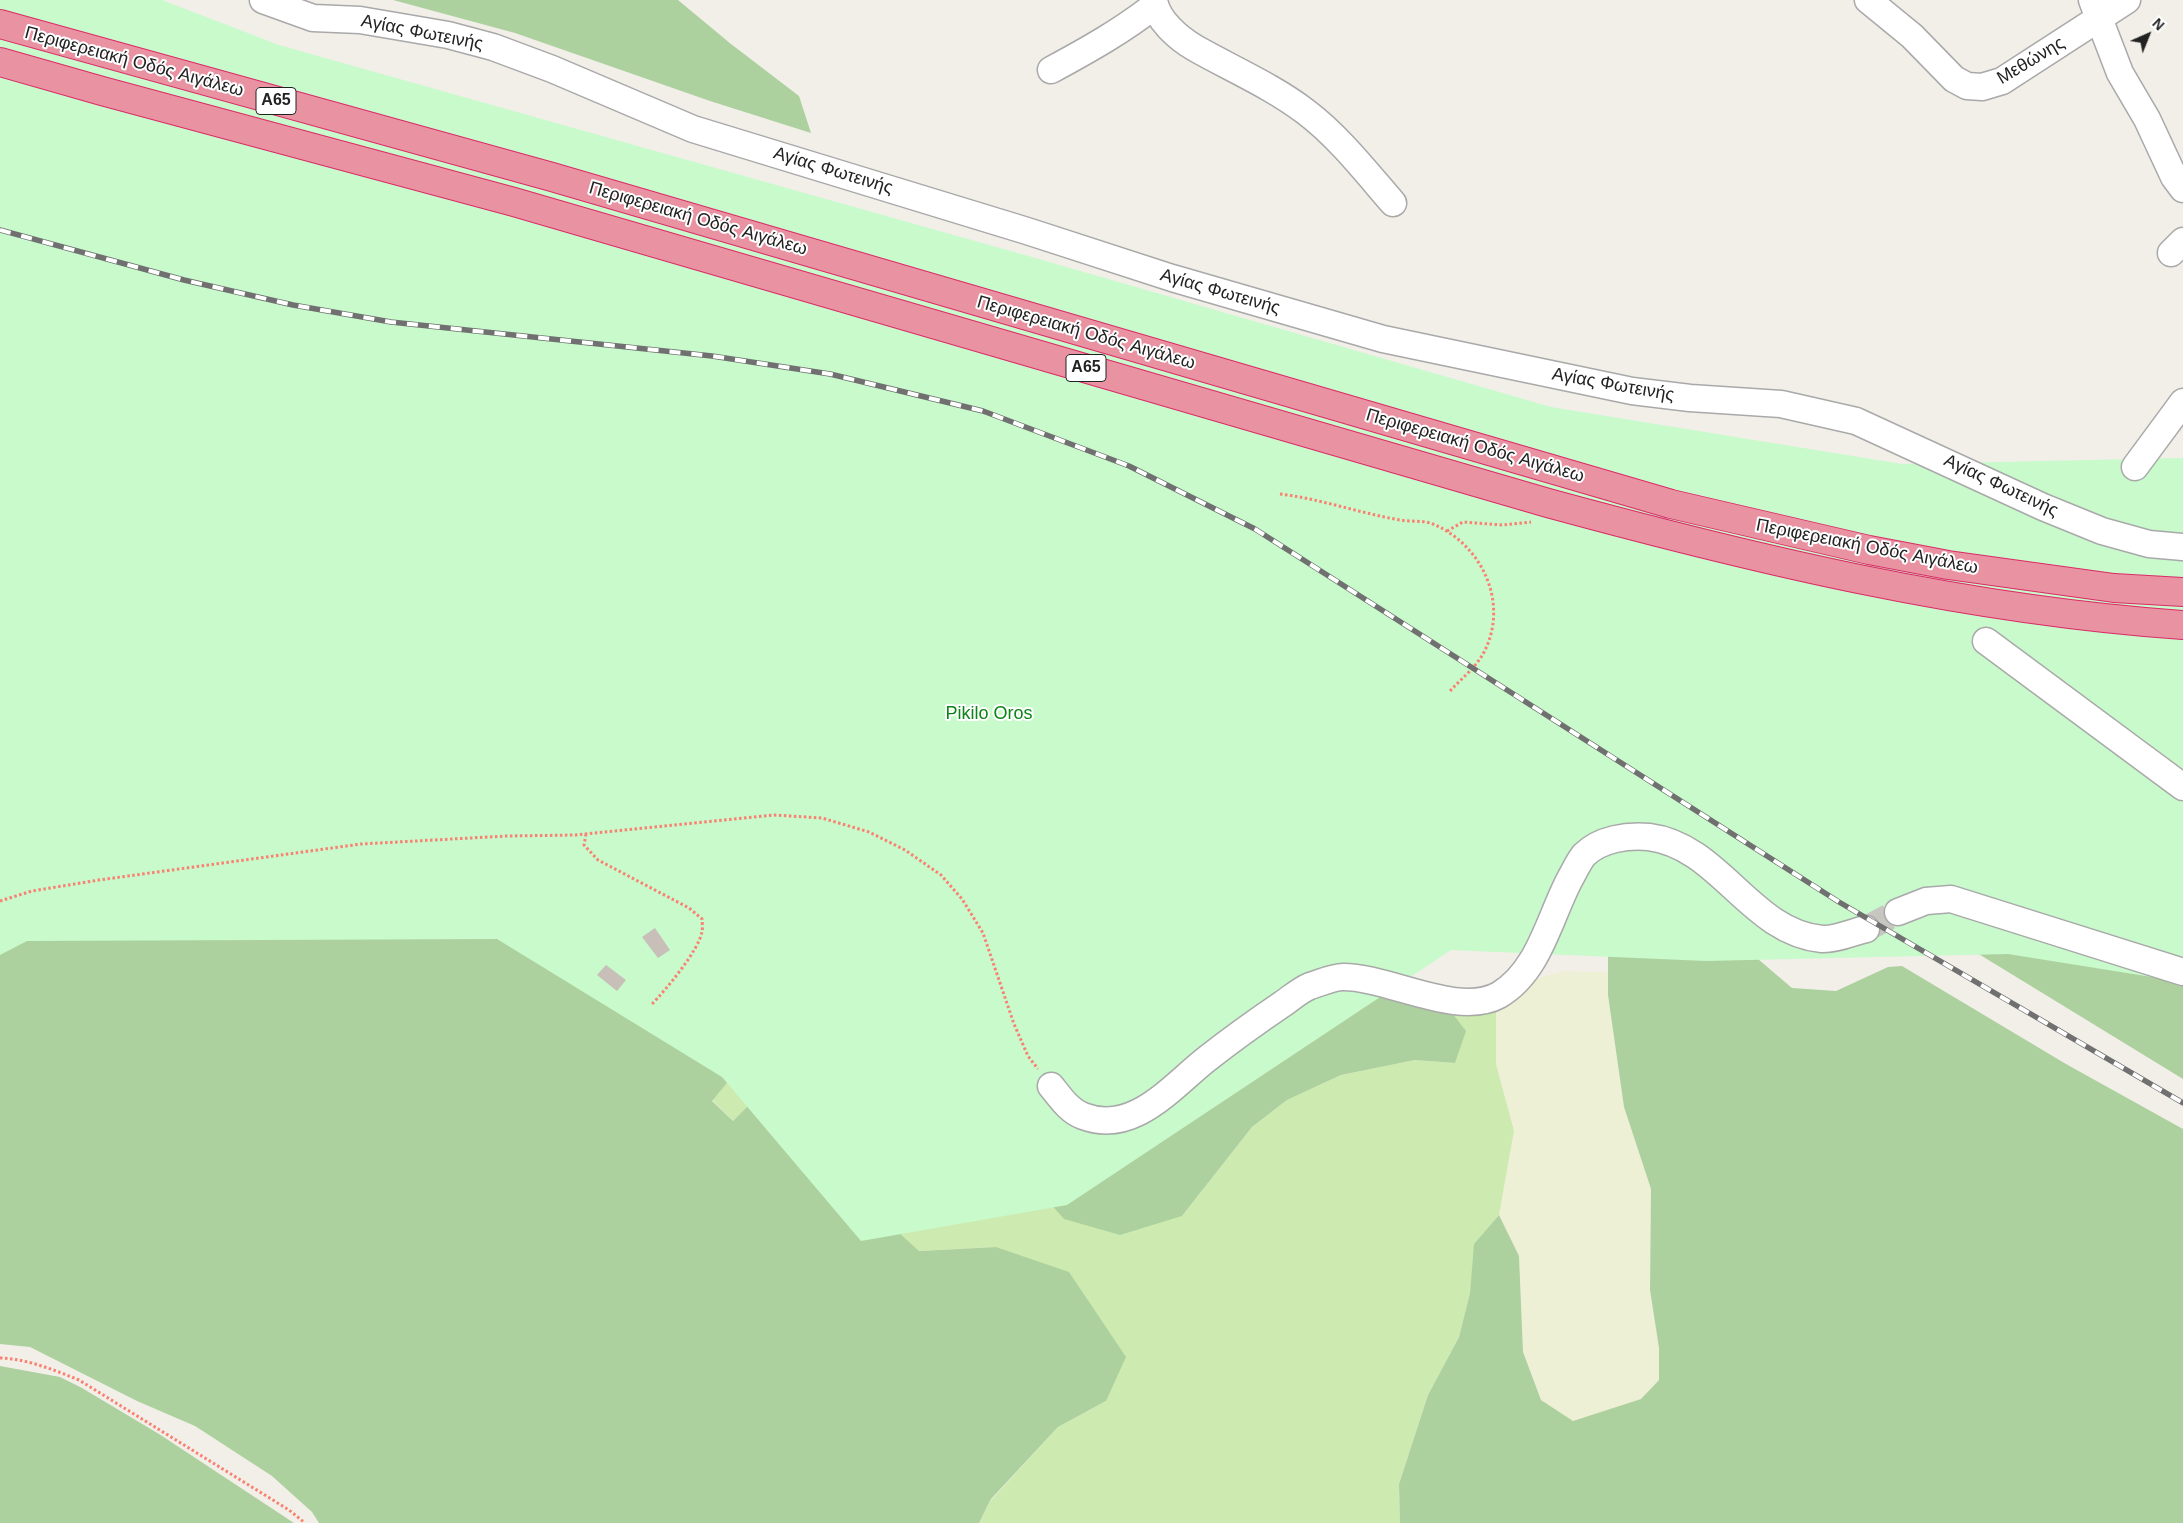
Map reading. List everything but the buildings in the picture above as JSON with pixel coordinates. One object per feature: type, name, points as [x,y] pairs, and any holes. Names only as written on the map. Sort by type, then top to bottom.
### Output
[{"type":"highway","name":"Περιφερειακή Οδός Αιγάλεω","points":[[0,24],[552,177],[1671,504],[1868,550],[1948,565],[2114,588],[2183,592]]},
{"type":"highway","name":"Περιφερειακή Οδός Αιγάλεω","points":[[0,62],[102,92],[514,202],[1548,503],[1758,558],[1944,596],[2109,620],[2183,625]]},
{"type":"street","name":"Αγίας Φωτεινής","points":[[263,0],[313,18],[360,20],[448,35],[494,47],[552,69],[693,129],[951,207],[1172,278],[1383,339],[1632,391],[1690,398],[1781,404],[1856,421],[2043,507],[2102,531],[2149,544],[2183,547]]},
{"type":"street","name":"Μεθώνης","points":[[1868,0],[1912,36],[1954,79],[1967,86],[1982,87],[2002,81],[2096,9],[2126,0]]},
{"type":"street","points":[[1051,70],[1104,41],[1154,2],[1166,26],[1191,46],[1269,86],[1307,113],[1342,146],[1393,202]]},
{"type":"street","points":[[2096,9],[2120,73],[2147,119],[2174,177],[2183,189]]},
{"type":"street","points":[[2135,467],[2183,402]]},
{"type":"street","points":[[1986,642],[2183,787]]},
{"type":"street","points":[[1051,1086],[1067,1105],[1083,1116],[1106,1120],[1131,1116],[1157,1102],[1207,1059],[1307,987],[1341,977],[1370,979],[1434,997],[1460,1002],[1478,1002],[1499,995],[1517,980],[1531,963],[1563,892],[1584,856],[1607,840],[1649,837],[1674,842],[1686,849],[1785,930],[1824,939],[1866,930]]},
{"type":"street","points":[[1898,912],[1926,901],[1951,899],[2183,972]]},
{"type":"path","points":[[1280,494],[1303,497],[1400,520],[1424,521],[1447,531],[1461,541],[1481,565],[1490,583],[1493,600],[1493,620],[1490,638],[1484,653],[1478,662],[1450,690]]},
{"type":"path","points":[[1447,531],[1463,522],[1502,525],[1534,522],[1542,518],[1548,503]]},
{"type":"path","points":[[0,901],[32,891],[361,844],[497,836],[586,834],[774,815],[822,818],[870,832],[906,850],[941,875],[962,899],[983,934],[1014,1024],[1028,1056],[1051,1086]]},
{"type":"path","points":[[586,834],[584,845],[598,860],[689,908],[702,919],[702,932],[696,946],[679,972],[651,1005]]},
{"type":"path","points":[[0,1358],[12,1358],[45,1366],[79,1380],[289,1510],[305,1523]]},
{"type":"green space","name":"Pikilo Oros","points":[[0,0],[162,0],[279,45],[1039,259],[1551,407],[1902,464],[2183,458],[2183,982],[2008,954],[1706,961],[1451,950],[1067,1205],[861,1241],[722,1077],[497,939],[27,941],[0,955]]},
{"type":"green space","points":[[393,0],[678,0],[731,44],[799,96],[811,133],[710,101],[515,33]]},
{"type":"green space","points":[[1608,888],[1724,930],[1792,988],[1836,991],[1888,967],[1902,966],[2066,1064],[2183,1129],[2183,1523],[1400,1523],[1399,1484],[1428,1395],[1459,1337],[1470,1293],[1474,1244],[1499,1215],[1519,1256],[1523,1352],[1541,1400],[1573,1421],[1641,1399],[1659,1380],[1659,1348],[1650,1290],[1651,1189],[1624,1107],[1608,995]]},
{"type":"green space","points":[[2183,895],[2183,1079],[1928,923]]},
{"type":"green space","points":[[0,907],[846,938],[712,1101],[733,1121],[866,986],[865,1202],[919,1251],[996,1247],[1069,1272],[1126,1357],[1106,1401],[1058,1427],[991,1499],[979,1523],[319,1523],[312,1512],[272,1476],[195,1426],[137,1401],[30,1347],[0,1344]]},
{"type":"green space","points":[[845,938],[1182,1216],[1252,1127],[1287,1100],[1341,1075],[1415,1060],[1455,1063],[1449,1009],[1496,1007],[1496,1064],[1514,1131],[1499,1215],[1478,1240],[1470,1293],[1459,1337],[1428,1395],[1399,1484],[1400,1523],[979,1523],[991,1500],[1058,1427],[1106,1401],[996,1247],[918,1251],[865,1202],[865,986],[733,1121],[712,1100]]},
{"type":"green space","points":[[1562,971],[1608,972],[1608,995],[1624,1107],[1651,1189],[1650,1290],[1659,1348],[1659,1380],[1641,1399],[1573,1422],[1541,1400],[1523,1352],[1519,1256],[1499,1215],[1514,1131],[1496,1064],[1496,1007],[1520,984]]},
{"type":"green space","points":[[1342,984],[1449,1009],[1466,1031],[1455,1063],[1415,1060],[1341,1075],[1287,1100],[1252,1127],[1182,1216],[1120,1235],[1064,1219],[1026,1176]]},
{"type":"green space","points":[[0,1366],[60,1377],[82,1388],[159,1434],[294,1523],[0,1523]]},
{"type":"tunnel","points":[[1866,929],[1898,912]]},
{"type":"railway","points":[[0,230],[184,280],[293,305],[391,322],[712,356],[830,374],[983,411],[1129,466],[1255,529],[1839,902],[2183,1103]]}]
